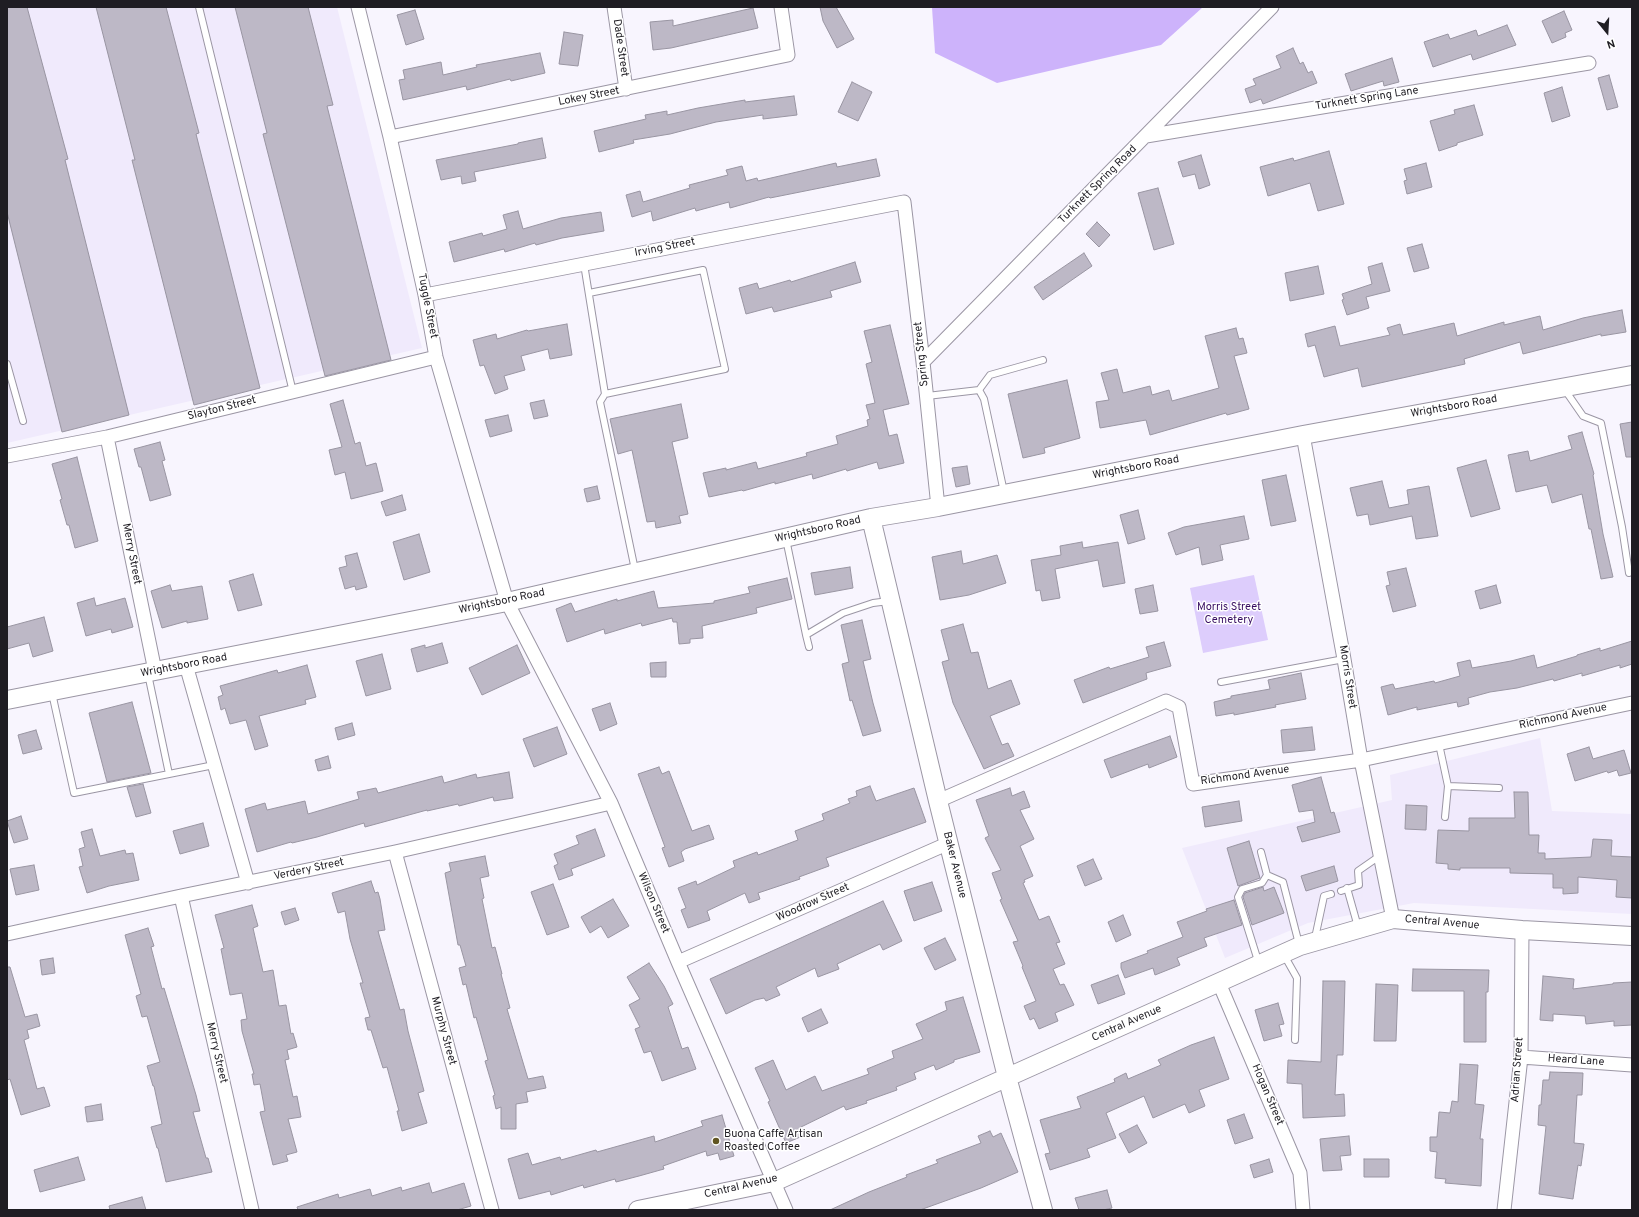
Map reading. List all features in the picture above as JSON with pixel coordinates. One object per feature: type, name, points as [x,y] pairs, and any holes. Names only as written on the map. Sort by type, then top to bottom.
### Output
[{"type":"main road","name":"Wrightsboro Road","points":[[7,700],[507,602],[871,518],[938,507],[1303,435],[1632,375]]},
{"type":"main road","name":"Baker Avenue","points":[[871,518],[948,843],[1007,1077],[1043,1210]]},
{"type":"main road","name":"Central Avenue","points":[[638,1210],[774,1182],[1283,954],[1307,944],[1393,919],[1522,930],[1632,936]]},
{"type":"street","name":"Tuggle Street","points":[[358,7],[390,137],[425,295],[436,357],[507,602]]},
{"type":"street","name":"Dade Street","points":[[614,7],[626,89]]},
{"type":"street","name":"Lokey Street","points":[[390,137],[788,55],[781,7]]},
{"type":"street","name":"Turknett Spring Road","points":[[923,362],[1272,7]]},
{"type":"street","name":"Turknett Spring Lane","points":[[1146,136],[1589,63]]},
{"type":"street","name":"Spring Street","points":[[904,202],[927,396],[938,507]]},
{"type":"street","name":"Irving Street","points":[[425,295],[904,202]]},
{"type":"street","name":"Slayton Street","points":[[7,456],[107,437],[436,357]]},
{"type":"street","name":"Morris Street","points":[[1303,435],[1361,760],[1393,919]]},
{"type":"street","name":"Merry Street","points":[[107,437],[152,672]]},
{"type":"street","name":"Wilson Street","points":[[507,602],[611,803],[678,962],[786,1210]]},
{"type":"street","points":[[186,665],[248,883]]},
{"type":"street","name":"Richmond Avenue","points":[[938,801],[1166,701],[1179,707],[1193,784],[1361,760],[1632,703]]},
{"type":"street","name":"Verdery Street","points":[[7,934],[181,896],[395,852],[611,803]]},
{"type":"street","name":"Woodrow Street","points":[[678,962],[948,843]]},
{"type":"street","name":"Murphy Street","points":[[395,852],[492,1210]]},
{"type":"street","name":"Merry Street","points":[[181,896],[252,1210]]},
{"type":"street","name":"Adrian Street","points":[[1504,1210],[1521,1057],[1522,930]]},
{"type":"street","name":"Hogan Street","points":[[1219,983],[1300,1173],[1303,1210]]},
{"type":"street","name":"Heard Lane","points":[[1521,1057],[1632,1065]]},
{"type":"lane","points":[[200,7],[293,392]]},
{"type":"lane","points":[[584,264],[605,394],[600,402],[636,573]]},
{"type":"lane","points":[[589,293],[703,270],[725,369],[605,394]]},
{"type":"lane","points":[[927,396],[979,390],[990,375],[1043,360]]},
{"type":"lane","points":[[7,364],[23,421]]},
{"type":"lane","points":[[1563,387],[1582,416],[1601,423],[1622,527],[1629,573]]},
{"type":"lane","points":[[979,390],[984,399],[1004,494]]},
{"type":"lane","points":[[786,538],[809,648]]},
{"type":"lane","points":[[806,636],[843,613],[873,603],[890,601]]},
{"type":"lane","points":[[1221,682],[1344,659]]},
{"type":"lane","points":[[152,672],[169,774]]},
{"type":"lane","points":[[52,692],[74,794],[214,765]]},
{"type":"lane","points":[[1439,744],[1448,786],[1446,817]]},
{"type":"lane","points":[[1448,786],[1499,788]]},
{"type":"lane","points":[[1259,965],[1238,897],[1242,889],[1262,883],[1267,875],[1261,852]]},
{"type":"lane","points":[[1358,929],[1344,890],[1359,885],[1358,871],[1381,855]]},
{"type":"lane","points":[[1267,875],[1283,882],[1307,944]]},
{"type":"lane","points":[[1307,944],[1324,896],[1331,894]]},
{"type":"lane","points":[[1283,954],[1297,978],[1295,1040]]},
{"type":"shaded area","points":[[7,7],[337,7],[422,348],[7,443]]},
{"type":"shaded area","points":[[932,7],[1203,7],[1161,45],[997,83],[935,53]]},
{"type":"shaded area","points":[[1540,738],[1552,811],[1632,814],[1632,914],[1414,903],[1308,923],[1225,958],[1182,848],[1392,800],[1390,775]]},
{"type":"green space","name":"Morris Street Cemetery","points":[[1254,575],[1268,640],[1203,653],[1190,588]]},
{"type":"building","points":[[7,7],[27,7],[68,159],[65,160],[129,415],[62,432],[7,212]]},
{"type":"building","points":[[96,7],[166,7],[199,133],[196,134],[260,388],[194,405],[132,160],[135,160]]},
{"type":"building","points":[[235,7],[308,7],[333,105],[327,106],[391,360],[325,376],[263,134],[267,133]]},
{"type":"building","points":[[820,7],[836,7],[854,39],[837,48],[823,21]]},
{"type":"building","points":[[753,8],[758,28],[671,48],[653,50],[650,22],[673,20],[673,26]]},
{"type":"building","points":[[415,10],[424,39],[406,45],[397,15]]},
{"type":"building","points":[[1564,11],[1572,30],[1565,33],[1566,37],[1552,43],[1542,21]]},
{"type":"building","points":[[1507,25],[1516,45],[1473,60],[1471,54],[1433,67],[1424,42],[1448,34],[1450,39],[1476,30],[1478,36]]},
{"type":"building","points":[[564,32],[583,35],[578,66],[559,64]]},
{"type":"building","points":[[1293,48],[1300,64],[1303,62],[1308,73],[1312,71],[1317,83],[1263,104],[1261,99],[1250,103],[1245,89],[1256,85],[1253,79],[1281,68],[1276,56]]},
{"type":"building","points":[[540,53],[545,73],[511,81],[510,79],[467,90],[466,86],[403,100],[399,80],[405,79],[403,70],[441,62],[443,75],[477,67],[476,65]]},
{"type":"building","points":[[1392,58],[1399,82],[1384,86],[1383,81],[1351,91],[1345,74]]},
{"type":"building","points":[[1609,75],[1618,107],[1607,110],[1598,78]]},
{"type":"building","points":[[852,82],[872,92],[858,121],[838,112]]},
{"type":"building","points":[[1562,87],[1570,116],[1552,122],[1544,93]]},
{"type":"building","points":[[794,96],[797,115],[763,119],[763,115],[716,122],[670,134],[633,140],[634,143],[599,152],[594,131],[646,119],[645,115],[667,111],[667,115],[745,100],[745,102]]},
{"type":"building","points":[[1474,105],[1483,135],[1457,143],[1457,145],[1439,151],[1430,121],[1455,114],[1454,110]]},
{"type":"building","points":[[542,138],[546,158],[474,172],[476,181],[462,184],[461,176],[441,180],[436,160]]},
{"type":"building","points":[[1329,151],[1344,204],[1318,211],[1310,183],[1268,196],[1260,167],[1293,158],[1294,161]]},
{"type":"building","points":[[1201,155],[1210,185],[1199,189],[1195,174],[1183,177],[1178,162]]},
{"type":"building","points":[[876,159],[880,176],[769,197],[730,208],[729,202],[696,211],[695,208],[653,221],[651,211],[632,217],[626,195],[640,191],[643,202],[690,188],[689,185],[728,175],[726,170],[742,166],[746,181],[757,178],[758,181],[836,163],[837,167]]},
{"type":"building","points":[[1426,163],[1432,187],[1407,194],[1404,181],[1407,180],[1404,169]]},
{"type":"building","points":[[1158,188],[1174,244],[1154,250],[1138,193]]},
{"type":"building","points":[[518,211],[523,229],[561,218],[601,212],[604,231],[562,238],[536,245],[535,243],[505,252],[504,249],[454,262],[449,242],[482,233],[483,236],[507,229],[503,215]]},
{"type":"building","points":[[1097,222],[1110,235],[1099,247],[1086,234]]},
{"type":"building","points":[[1422,244],[1429,268],[1414,272],[1407,248]]},
{"type":"building","points":[[1084,253],[1092,266],[1043,300],[1034,287]]},
{"type":"building","points":[[855,262],[861,282],[830,291],[832,297],[774,312],[772,307],[746,314],[739,288],[757,283],[759,289],[790,280],[791,282]]},
{"type":"building","points":[[1382,263],[1390,291],[1366,297],[1369,308],[1347,315],[1342,300],[1344,299],[1342,294],[1372,284],[1368,267]]},
{"type":"building","points":[[1318,266],[1324,294],[1290,301],[1285,273]]},
{"type":"building","points":[[1622,310],[1626,332],[1601,336],[1601,334],[1523,354],[1520,342],[1464,359],[1465,364],[1362,387],[1358,368],[1324,377],[1315,345],[1308,347],[1305,334],[1335,326],[1340,346],[1390,335],[1387,328],[1400,324],[1403,335],[1454,323],[1457,336],[1504,322],[1504,325],[1540,316],[1543,330],[1583,318]]},
{"type":"building","points":[[567,324],[572,355],[550,359],[548,349],[521,356],[525,370],[504,376],[508,389],[495,394],[484,365],[480,366],[473,340],[496,334],[497,339],[527,330]]},
{"type":"building","points":[[890,325],[909,404],[883,410],[889,436],[897,434],[904,463],[879,469],[877,462],[813,479],[812,474],[775,484],[775,482],[743,491],[709,497],[703,473],[726,468],[726,470],[756,462],[758,469],[807,456],[806,453],[838,444],[836,436],[868,426],[867,420],[870,419],[866,405],[875,403],[866,364],[872,362],[864,331]]},
{"type":"building","points":[[1236,328],[1239,339],[1243,338],[1247,353],[1234,356],[1249,409],[1227,415],[1226,413],[1150,435],[1146,420],[1100,428],[1096,402],[1109,400],[1101,373],[1117,369],[1123,393],[1150,386],[1152,395],[1169,390],[1172,401],[1219,388],[1205,336]]},
{"type":"building","points":[[1067,380],[1080,438],[1044,448],[1045,453],[1023,458],[1008,394]]},
{"type":"building","points":[[343,400],[355,444],[360,442],[366,466],[376,463],[383,491],[351,499],[345,472],[335,475],[329,450],[342,447],[330,404]]},
{"type":"building","points":[[544,400],[548,416],[534,419],[530,403]]},
{"type":"building","points":[[681,404],[688,438],[672,442],[688,514],[679,516],[681,523],[656,528],[655,521],[647,522],[632,450],[618,454],[610,419]]},
{"type":"building","points":[[508,415],[512,431],[490,437],[485,420]]},
{"type":"building","points":[[1632,422],[1632,457],[1626,457],[1620,424]]},
{"type":"building","points":[[1582,432],[1594,474],[1603,534],[1613,577],[1601,579],[1582,494],[1552,503],[1547,485],[1516,492],[1508,455],[1528,451],[1530,461],[1572,449],[1568,436]]},
{"type":"building","points":[[160,442],[165,460],[162,461],[171,495],[150,501],[141,467],[139,467],[134,449]]},
{"type":"building","points":[[77,457],[98,541],[75,548],[60,500],[62,499],[52,464]]},
{"type":"building","points":[[1486,460],[1500,509],[1471,517],[1457,468]]},
{"type":"building","points":[[967,466],[970,484],[956,487],[952,468]]},
{"type":"building","points":[[1286,475],[1296,521],[1271,526],[1262,480]]},
{"type":"building","points":[[1382,481],[1389,508],[1409,504],[1407,490],[1429,486],[1438,536],[1416,539],[1412,516],[1370,525],[1368,514],[1357,516],[1350,488]]},
{"type":"building","points":[[597,486],[600,499],[587,502],[584,489]]},
{"type":"building","points":[[402,495],[406,510],[386,516],[381,502]]},
{"type":"building","points":[[1138,510],[1145,539],[1128,544],[1120,515]]},
{"type":"building","points":[[1244,516],[1249,539],[1220,545],[1223,560],[1202,565],[1199,547],[1176,555],[1168,533],[1184,527]]},
{"type":"building","points":[[419,534],[430,572],[404,580],[393,542]]},
{"type":"building","points":[[1082,542],[1083,548],[1118,542],[1125,583],[1103,587],[1098,560],[1055,569],[1060,598],[1042,601],[1040,590],[1036,591],[1031,560],[1061,555],[1060,546]]},
{"type":"building","points":[[961,551],[963,564],[997,555],[1006,583],[969,595],[940,600],[932,557]]},
{"type":"building","points":[[357,553],[367,587],[356,590],[355,586],[345,589],[339,568],[347,566],[345,556]]},
{"type":"building","points":[[850,567],[853,588],[815,595],[811,573]]},
{"type":"building","points":[[1406,568],[1416,606],[1393,612],[1386,586],[1390,585],[1387,572]]},
{"type":"building","points":[[253,574],[262,605],[238,611],[229,581]]},
{"type":"building","points":[[787,578],[792,599],[756,608],[757,613],[702,626],[703,638],[690,639],[690,643],[679,644],[677,622],[673,622],[672,618],[642,626],[641,623],[605,634],[604,629],[567,642],[556,609],[571,603],[575,612],[617,599],[617,601],[654,591],[658,608],[714,603],[714,601],[750,593],[748,587]]},
{"type":"building","points":[[170,585],[172,591],[202,586],[208,619],[187,623],[187,621],[162,628],[151,591]]},
{"type":"building","points":[[1153,585],[1158,611],[1140,614],[1135,589]]},
{"type":"building","points":[[1496,585],[1501,603],[1480,609],[1475,591]]},
{"type":"building","points":[[94,598],[96,606],[125,598],[133,627],[112,633],[111,629],[86,636],[77,603]]},
{"type":"building","points":[[44,617],[53,651],[33,657],[29,643],[7,649],[7,627]]},
{"type":"building","points":[[862,620],[871,659],[863,661],[881,731],[863,736],[852,700],[850,701],[842,664],[849,662],[841,625]]},
{"type":"building","points":[[963,624],[971,653],[978,652],[988,689],[1011,680],[1020,704],[990,716],[1002,745],[1008,743],[1014,756],[984,769],[953,703],[942,662],[949,660],[941,630]]},
{"type":"building","points":[[1632,641],[1632,664],[1620,668],[1620,665],[1582,676],[1582,673],[1554,681],[1553,679],[1517,688],[1490,692],[1468,698],[1469,704],[1458,707],[1457,702],[1417,710],[1417,707],[1388,715],[1381,687],[1393,684],[1395,689],[1434,681],[1435,683],[1460,676],[1457,663],[1470,660],[1472,668],[1534,655],[1537,668],[1600,648],[1600,651]]},
{"type":"building","points":[[1164,642],[1171,666],[1146,673],[1147,679],[1083,703],[1074,680],[1109,667],[1110,669],[1149,657],[1146,647]]},
{"type":"building","points":[[442,643],[448,663],[417,672],[411,649],[425,645],[425,648]]},
{"type":"building","points":[[517,645],[530,673],[482,695],[469,668]]},
{"type":"building","points":[[382,654],[391,689],[366,696],[356,661]]},
{"type":"building","points":[[666,662],[666,677],[651,677],[650,663]]},
{"type":"building","points":[[307,665],[316,697],[305,700],[306,704],[259,716],[268,746],[255,750],[246,720],[230,724],[225,708],[221,710],[218,697],[223,695],[220,686],[277,670],[278,673]]},
{"type":"building","points":[[1301,673],[1306,699],[1275,705],[1276,707],[1234,715],[1234,713],[1216,716],[1214,702],[1231,698],[1231,696],[1270,689],[1268,680]]},
{"type":"building","points":[[132,702],[151,773],[107,782],[89,713]]},
{"type":"building","points":[[610,703],[617,724],[600,731],[592,709]]},
{"type":"building","points":[[352,723],[355,735],[338,740],[335,728]]},
{"type":"building","points":[[557,727],[567,754],[534,767],[523,739]]},
{"type":"building","points":[[1312,727],[1315,750],[1283,753],[1281,730]]},
{"type":"building","points":[[36,730],[42,749],[23,754],[18,735]]},
{"type":"building","points":[[1170,736],[1177,757],[1149,768],[1148,764],[1111,778],[1104,760]]},
{"type":"building","points":[[1589,747],[1593,759],[1624,750],[1631,773],[1619,776],[1617,770],[1608,773],[1607,771],[1575,781],[1567,754]]},
{"type":"building","points":[[328,756],[331,768],[318,771],[315,760]]},
{"type":"building","points":[[659,767],[662,774],[669,771],[692,831],[709,825],[714,839],[685,849],[681,852],[684,861],[669,867],[662,848],[665,847],[638,774]]},
{"type":"building","points":[[509,772],[513,798],[494,801],[493,797],[459,806],[458,804],[427,810],[365,827],[364,823],[317,837],[291,842],[257,852],[245,809],[265,803],[267,810],[305,801],[308,814],[359,799],[357,792],[376,788],[378,793],[442,776],[444,783],[476,774],[477,778]]},
{"type":"building","points":[[1321,777],[1331,813],[1334,812],[1340,832],[1302,842],[1297,827],[1315,822],[1313,810],[1299,812],[1292,785]]},
{"type":"building","points":[[143,784],[151,813],[136,817],[127,787]]},
{"type":"building","points":[[870,786],[876,801],[914,788],[926,822],[826,858],[829,866],[799,877],[800,879],[758,893],[760,899],[749,903],[745,893],[707,911],[710,920],[688,928],[681,910],[686,908],[678,888],[696,881],[697,885],[735,867],[733,861],[757,852],[758,855],[798,840],[795,831],[824,820],[822,814],[850,803],[848,799],[857,796],[856,791]]},
{"type":"building","points":[[1010,788],[1012,796],[1024,791],[1030,807],[1020,810],[1034,839],[1020,846],[1033,876],[1024,880],[1025,882],[1023,883],[1039,920],[1049,916],[1060,942],[1056,943],[1065,964],[1053,969],[1060,985],[1064,984],[1074,1005],[1055,1013],[1058,1021],[1039,1029],[1034,1018],[1030,1020],[1024,1006],[1036,1001],[1013,942],[1018,941],[1000,900],[1002,899],[992,873],[1001,870],[985,838],[989,836],[976,800]]},
{"type":"building","points":[[1514,792],[1528,792],[1529,835],[1539,835],[1538,853],[1545,853],[1545,859],[1591,857],[1593,839],[1612,840],[1611,856],[1632,857],[1632,898],[1616,897],[1617,880],[1578,877],[1578,893],[1563,894],[1563,888],[1553,888],[1553,874],[1510,873],[1510,868],[1448,869],[1448,864],[1436,863],[1438,830],[1469,831],[1469,818],[1515,818]]},
{"type":"building","points":[[1239,801],[1242,821],[1205,827],[1202,807]]},
{"type":"building","points":[[1406,805],[1427,806],[1426,830],[1405,829]]},
{"type":"building","points":[[21,816],[28,839],[14,843],[7,821]]},
{"type":"building","points":[[203,823],[209,846],[180,854],[173,831]]},
{"type":"building","points":[[92,829],[100,856],[125,850],[126,854],[133,853],[139,880],[109,886],[87,893],[79,867],[83,866],[79,849],[85,847],[81,832]]},
{"type":"building","points":[[595,829],[605,856],[571,869],[573,875],[559,880],[554,866],[558,864],[554,854],[579,844],[576,836]]},
{"type":"building","points":[[1249,841],[1260,878],[1238,886],[1227,848]]},
{"type":"building","points":[[485,856],[489,876],[480,878],[484,898],[482,899],[492,948],[495,947],[510,1008],[507,1009],[528,1079],[543,1076],[546,1088],[526,1092],[528,1102],[516,1104],[516,1129],[501,1129],[501,1107],[496,1109],[493,1096],[495,1095],[485,1061],[488,1060],[476,1017],[474,1018],[466,984],[463,985],[459,968],[466,966],[460,945],[458,945],[445,873],[451,871],[449,863]]},
{"type":"building","points":[[1093,859],[1102,879],[1085,886],[1077,866]]},
{"type":"building","points":[[34,865],[39,890],[16,895],[10,869]]},
{"type":"building","points":[[1334,866],[1338,881],[1306,891],[1301,876]]},
{"type":"building","points":[[371,881],[375,893],[378,892],[380,899],[385,930],[378,931],[400,1010],[404,1009],[408,1031],[424,1091],[418,1093],[427,1123],[402,1131],[397,1111],[399,1111],[387,1067],[383,1068],[371,1030],[368,1030],[365,1018],[370,1017],[360,983],[363,983],[350,939],[345,911],[338,913],[332,893]]},
{"type":"building","points":[[932,882],[942,911],[914,921],[904,891]]},
{"type":"building","points":[[553,884],[569,927],[547,935],[531,892]]},
{"type":"building","points":[[1263,887],[1264,891],[1274,887],[1284,913],[1252,925],[1243,897],[1245,893]]},
{"type":"building","points":[[613,899],[629,926],[608,938],[601,926],[590,933],[581,917]]},
{"type":"building","points":[[1234,900],[1242,925],[1204,938],[1207,946],[1177,958],[1180,965],[1155,975],[1153,968],[1125,978],[1121,968],[1121,963],[1148,953],[1147,951],[1183,937],[1177,922],[1207,911],[1206,909]]},
{"type":"building","points":[[883,901],[902,941],[883,950],[880,944],[837,964],[839,969],[818,977],[815,968],[776,987],[780,995],[766,1001],[764,998],[755,1000],[726,1014],[710,979]]},
{"type":"building","points":[[252,905],[258,926],[253,928],[263,972],[273,970],[279,1006],[286,1005],[291,1034],[293,1033],[297,1047],[287,1050],[289,1059],[285,1060],[293,1097],[297,1096],[301,1117],[288,1119],[297,1152],[286,1155],[288,1161],[273,1165],[260,1112],[265,1111],[260,1084],[254,1085],[252,1074],[254,1074],[242,1031],[241,1020],[247,1019],[242,993],[230,995],[221,949],[224,948],[215,915]]},
{"type":"building","points":[[295,908],[299,920],[285,925],[281,912]]},
{"type":"building","points":[[1123,915],[1131,935],[1116,942],[1108,922]]},
{"type":"building","points":[[148,928],[154,946],[151,947],[162,989],[164,988],[196,1095],[200,1111],[193,1112],[206,1158],[208,1158],[212,1172],[166,1182],[158,1148],[151,1127],[162,1124],[154,1086],[147,1066],[160,1062],[147,1016],[142,1017],[136,996],[141,994],[125,935]]},
{"type":"building","points":[[945,938],[956,960],[935,970],[924,948]]},
{"type":"building","points":[[53,958],[55,973],[42,975],[40,960]]},
{"type":"building","points":[[649,963],[664,986],[673,1004],[668,1007],[682,1049],[688,1047],[696,1069],[662,1081],[651,1051],[644,1053],[635,1029],[640,1027],[629,1005],[640,999],[627,977]]},
{"type":"building","points":[[7,967],[10,967],[25,1017],[37,1014],[40,1026],[27,1030],[29,1038],[24,1040],[37,1089],[44,1087],[50,1106],[21,1115],[10,1079],[7,1080]]},
{"type":"building","points":[[1413,969],[1489,970],[1488,992],[1486,992],[1486,1042],[1464,1042],[1464,991],[1412,991]]},
{"type":"building","points":[[1118,975],[1125,994],[1098,1004],[1091,985]]},
{"type":"building","points":[[1543,976],[1574,979],[1573,989],[1613,983],[1632,982],[1632,1025],[1614,1026],[1614,1021],[1586,1024],[1585,1016],[1553,1014],[1553,1021],[1540,1020]]},
{"type":"building","points":[[1323,981],[1345,981],[1343,1055],[1337,1055],[1335,1095],[1344,1094],[1345,1116],[1303,1118],[1302,1084],[1287,1083],[1288,1060],[1321,1062]]},
{"type":"building","points":[[1376,984],[1398,985],[1396,1041],[1374,1041]]},
{"type":"building","points":[[963,997],[980,1052],[954,1060],[954,1062],[936,1070],[934,1065],[914,1073],[916,1079],[896,1087],[897,1090],[846,1110],[844,1106],[801,1127],[805,1135],[786,1143],[768,1102],[770,1101],[755,1068],[773,1060],[786,1090],[815,1076],[822,1091],[869,1074],[867,1069],[894,1058],[892,1051],[923,1039],[916,1024],[947,1010],[945,1002]]},
{"type":"building","points":[[1278,1003],[1284,1024],[1279,1025],[1282,1036],[1264,1041],[1255,1010]]},
{"type":"building","points":[[821,1009],[828,1023],[808,1032],[802,1018]]},
{"type":"building","points":[[1214,1037],[1229,1079],[1199,1090],[1205,1106],[1189,1113],[1185,1104],[1153,1118],[1144,1096],[1106,1113],[1116,1138],[1087,1149],[1090,1157],[1050,1170],[1045,1154],[1050,1153],[1040,1120],[1081,1108],[1077,1097],[1115,1082],[1114,1079],[1126,1073],[1128,1079],[1161,1065],[1158,1060],[1191,1045]]},
{"type":"building","points":[[1460,1064],[1478,1065],[1475,1104],[1484,1105],[1480,1139],[1483,1139],[1481,1186],[1445,1183],[1446,1179],[1435,1178],[1437,1152],[1430,1151],[1430,1137],[1437,1137],[1439,1112],[1450,1113],[1452,1101],[1458,1102]]},
{"type":"building","points":[[1550,1072],[1583,1073],[1582,1095],[1577,1095],[1574,1143],[1584,1144],[1581,1166],[1578,1165],[1573,1199],[1539,1194],[1546,1126],[1538,1125],[1539,1105],[1541,1105],[1543,1080],[1549,1080]]},
{"type":"building","points":[[101,1104],[103,1120],[87,1122],[85,1107]]},
{"type":"building","points":[[1244,1114],[1253,1138],[1235,1144],[1227,1120]]},
{"type":"building","points":[[722,1115],[734,1156],[720,1160],[718,1153],[707,1156],[706,1151],[663,1166],[664,1169],[616,1182],[615,1179],[584,1188],[583,1185],[551,1195],[550,1191],[519,1199],[508,1159],[528,1153],[532,1165],[560,1157],[561,1160],[596,1150],[597,1152],[654,1136],[655,1142],[703,1126],[701,1121]]},
{"type":"building","points":[[1137,1125],[1147,1143],[1129,1153],[1119,1134]]},
{"type":"building","points":[[990,1131],[993,1137],[1001,1133],[1018,1172],[981,1188],[920,1210],[830,1210],[907,1177],[906,1175],[938,1163],[936,1160],[981,1143],[978,1136]]},
{"type":"building","points":[[1349,1136],[1351,1155],[1340,1156],[1342,1170],[1323,1171],[1320,1139]]},
{"type":"building","points":[[78,1157],[85,1180],[40,1192],[34,1170]]},
{"type":"building","points":[[1269,1159],[1273,1172],[1254,1178],[1250,1165]]},
{"type":"building","points":[[1364,1159],[1389,1159],[1389,1177],[1364,1177]]},
{"type":"building","points":[[429,1183],[432,1193],[464,1183],[471,1206],[457,1210],[298,1210],[297,1207],[338,1194],[339,1198],[370,1189],[372,1196],[401,1187],[402,1191]]},
{"type":"building","points":[[1107,1190],[1112,1208],[1103,1210],[1079,1210],[1075,1198]]},
{"type":"building","points":[[142,1197],[146,1210],[110,1210],[109,1206]]},
{"type":"place","name":"Buona Caffe Artisan Roasted Coffee","points":[[716,1141]]}]
